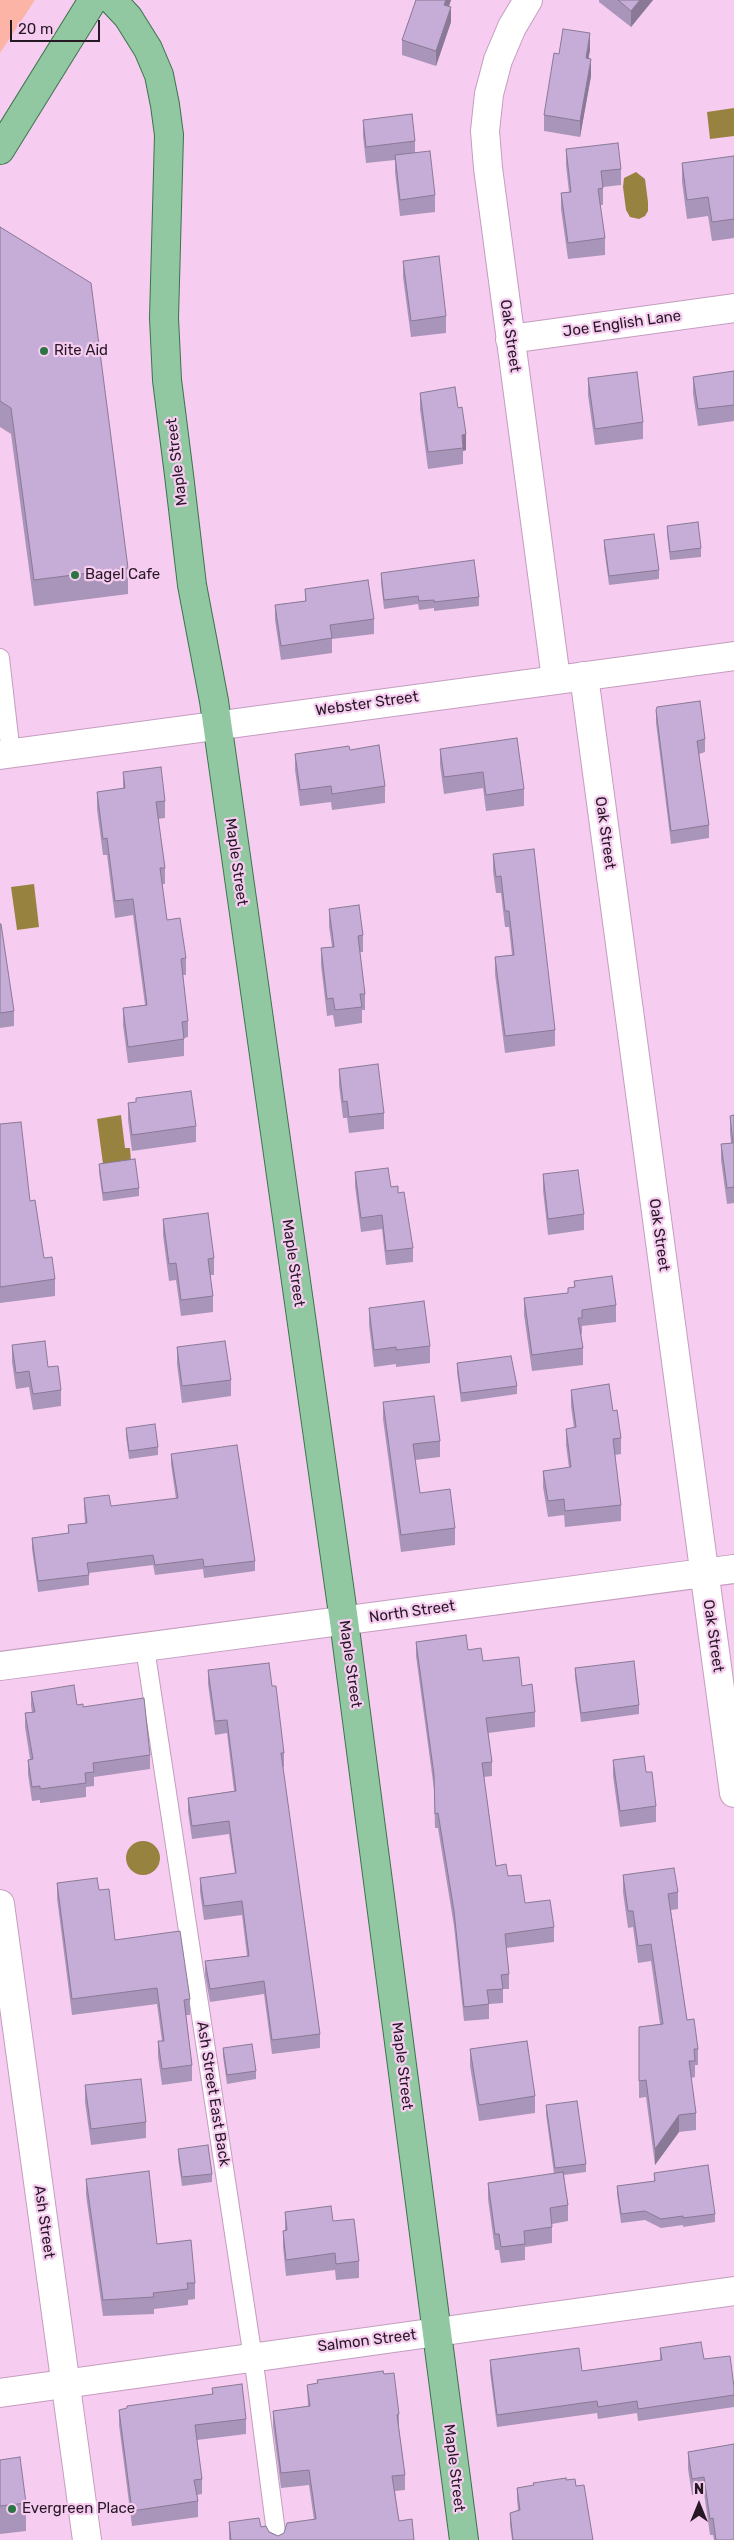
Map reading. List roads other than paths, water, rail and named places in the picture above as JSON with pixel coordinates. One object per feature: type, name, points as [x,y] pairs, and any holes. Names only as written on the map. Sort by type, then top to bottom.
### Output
[{"type":"main road","points":[[0,150],[93,0]]},
{"type":"main road","name":"Maple Street","points":[[112,0],[128,17],[148,48],[159,75],[165,105],[169,136],[164,275],[167,380],[192,584],[217,725],[344,1621],[464,2540]]},
{"type":"street","name":"Oak Street","points":[[528,0],[512,26],[498,60],[489,94],[486,131],[488,168],[556,679]]},
{"type":"street","name":"Joe English Lane","points":[[510,339],[734,308]]},
{"type":"street","name":"Webster Street","points":[[6,755],[734,656]]},
{"type":"street","name":"Oak Street","points":[[584,676],[734,1793]]},
{"type":"street","name":"North Street","points":[[0,1666],[734,1569]]},
{"type":"street","name":"Ash Street","points":[[0,1904],[87,2540]]},
{"type":"street","name":"Salmon Street","points":[[0,2393],[252,2356],[734,2291]]},
{"type":"lane","points":[[0,658],[6,755]]},
{"type":"lane","name":"Ash Street East Back","points":[[145,1648],[252,2356],[277,2540]]},
{"type":"place","name":"Rite Aid","points":[[44,351]]},
{"type":"place","name":"Bagel Cafe","points":[[75,575]]},
{"type":"place","name":"Evergreen Place","points":[[12,2509]]}]
